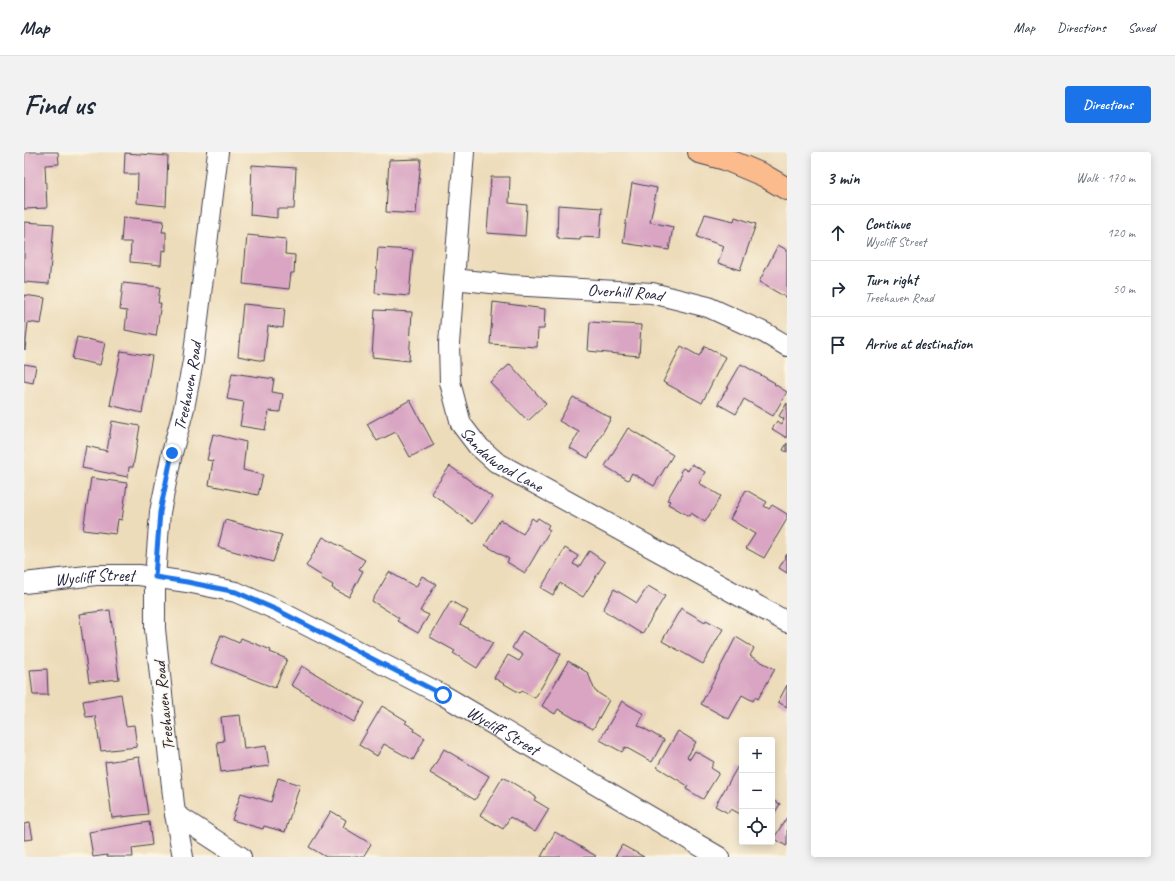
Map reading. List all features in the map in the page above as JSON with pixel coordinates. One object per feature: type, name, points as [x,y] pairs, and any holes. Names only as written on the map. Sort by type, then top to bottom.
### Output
[{"type":"main road","points":[[699,152],[725,160],[763,175],[787,189]]},
{"type":"street","name":"Treehaven Road","points":[[183,857],[175,814],[156,629],[155,577],[160,512],[172,453],[184,408],[193,361],[218,152]]},
{"type":"street","name":"Sandalwood Lane","points":[[464,152],[449,344],[450,382],[461,424],[477,445],[496,462],[787,622]]},
{"type":"street","name":"Overhill Road","points":[[454,279],[510,285],[652,292],[708,307],[765,333],[787,346]]},
{"type":"street","name":"Wycliff Street","points":[[24,583],[96,575],[139,575],[187,582],[236,592],[277,610],[443,695],[719,857]]},
{"type":"street","points":[[175,814],[241,857]]},
{"type":"building","points":[[24,152],[58,152],[59,164],[45,165],[47,208],[24,209]]},
{"type":"building","points":[[125,153],[168,156],[166,206],[137,203],[138,174],[124,174]]},
{"type":"building","points":[[421,159],[416,214],[386,212],[389,160]]},
{"type":"building","points":[[252,165],[296,168],[294,209],[277,209],[277,218],[250,215]]},
{"type":"building","points":[[491,177],[510,177],[509,203],[527,205],[525,236],[487,233]]},
{"type":"building","points":[[632,183],[657,188],[650,222],[673,227],[669,250],[623,243]]},
{"type":"building","points":[[558,205],[602,208],[600,238],[580,237],[580,240],[559,239],[559,237],[557,237]]},
{"type":"building","points":[[705,214],[734,221],[735,217],[756,224],[740,270],[718,263],[724,246],[697,237]]},
{"type":"building","points":[[123,217],[164,221],[162,232],[166,232],[166,251],[162,250],[161,265],[130,262],[131,242],[121,242]]},
{"type":"building","points":[[24,222],[54,224],[49,284],[24,282]]},
{"type":"building","points":[[247,235],[286,239],[285,254],[295,255],[294,273],[291,273],[289,289],[243,284]]},
{"type":"building","points":[[778,245],[787,250],[787,298],[759,282]]},
{"type":"building","points":[[378,248],[413,250],[409,296],[375,293]]},
{"type":"building","points":[[123,283],[160,287],[158,303],[161,303],[156,336],[125,330],[127,311],[120,310]]},
{"type":"building","points":[[24,295],[45,298],[41,324],[28,322],[25,350],[24,349]]},
{"type":"building","points":[[493,302],[545,309],[544,329],[538,329],[537,347],[490,344]]},
{"type":"building","points":[[243,304],[285,308],[283,328],[268,326],[264,361],[238,356]]},
{"type":"building","points":[[375,310],[412,312],[409,361],[372,357]]},
{"type":"building","points":[[590,322],[641,325],[639,356],[588,351]]},
{"type":"building","points":[[77,337],[105,343],[100,365],[72,359]]},
{"type":"building","points":[[681,346],[699,356],[705,346],[725,357],[702,403],[663,382]]},
{"type":"building","points":[[121,351],[152,356],[142,413],[110,405]]},
{"type":"building","points":[[24,364],[36,366],[33,383],[24,381]]},
{"type":"building","points":[[510,364],[546,404],[528,421],[490,382]]},
{"type":"building","points":[[741,364],[775,383],[774,384],[787,392],[773,416],[744,399],[736,414],[718,404]]},
{"type":"building","points":[[232,373],[274,379],[272,392],[283,394],[280,412],[269,411],[265,430],[240,426],[244,402],[227,399]]},
{"type":"building","points":[[573,397],[611,418],[588,458],[570,448],[579,432],[559,421]]},
{"type":"building","points":[[410,400],[434,445],[410,457],[396,432],[377,441],[367,424]]},
{"type":"building","points":[[787,403],[787,438],[772,429],[777,421],[782,424],[784,419],[779,416]]},
{"type":"building","points":[[112,421],[140,426],[133,467],[129,467],[128,477],[82,468],[86,446],[107,451]]},
{"type":"building","points":[[628,428],[673,455],[654,486],[632,473],[628,480],[605,466]]},
{"type":"building","points":[[213,434],[246,442],[243,470],[263,475],[258,495],[209,485],[213,461],[207,460]]},
{"type":"building","points":[[787,443],[787,452],[783,450]]},
{"type":"building","points":[[692,464],[705,472],[699,483],[721,496],[705,522],[691,513],[689,516],[668,504],[670,501],[667,500],[682,474],[680,472],[683,468],[688,471]]},
{"type":"building","points":[[450,466],[492,497],[473,524],[431,493]]},
{"type":"building","points":[[91,478],[127,483],[122,520],[118,519],[116,534],[83,530]]},
{"type":"building","points":[[746,490],[767,502],[764,506],[769,509],[772,505],[787,514],[787,519],[764,558],[746,548],[755,534],[730,519]]},
{"type":"building","points":[[532,518],[536,521],[538,518],[549,525],[547,528],[550,530],[525,573],[507,562],[509,559],[485,545],[500,520],[523,534]]},
{"type":"building","points":[[225,520],[282,535],[273,562],[218,547]]},
{"type":"building","points":[[323,537],[365,560],[359,569],[363,571],[349,597],[332,588],[333,585],[306,566]]},
{"type":"building","points":[[565,548],[578,556],[573,564],[579,567],[589,551],[605,562],[583,597],[560,583],[553,595],[541,588]]},
{"type":"building","points":[[787,554],[787,573],[779,568]]},
{"type":"building","points":[[389,572],[416,587],[422,576],[436,584],[420,611],[429,615],[418,633],[397,621],[399,618],[372,601]]},
{"type":"building","points":[[648,586],[665,596],[642,634],[603,610],[614,589],[637,603]]},
{"type":"building","points":[[451,601],[468,611],[460,624],[493,643],[477,668],[453,653],[455,651],[430,637]]},
{"type":"building","points":[[681,608],[705,622],[706,620],[723,629],[703,664],[662,641]]},
{"type":"building","points":[[110,610],[119,679],[89,682],[79,614]]},
{"type":"building","points":[[522,631],[561,654],[535,698],[522,691],[520,693],[494,678],[508,655],[519,661],[523,655],[512,648]]},
{"type":"building","points":[[221,635],[239,643],[241,638],[271,650],[270,652],[287,659],[275,688],[211,663]]},
{"type":"building","points":[[736,637],[754,648],[750,656],[775,669],[758,699],[755,697],[753,701],[742,695],[729,719],[701,704]]},
{"type":"building","points":[[568,661],[588,673],[595,691],[609,700],[593,729],[558,709],[555,714],[542,706]]},
{"type":"building","points":[[302,666],[365,703],[354,722],[291,685]]},
{"type":"building","points":[[47,669],[48,695],[33,695],[30,670]]},
{"type":"building","points":[[787,685],[787,707],[778,702]]},
{"type":"building","points":[[121,694],[126,726],[134,725],[137,747],[101,751],[95,716],[86,717],[83,701]]},
{"type":"building","points":[[622,701],[644,714],[638,725],[664,740],[652,762],[625,747],[622,752],[600,740]]},
{"type":"building","points":[[382,706],[407,721],[405,723],[425,738],[413,760],[384,744],[377,756],[359,745]]},
{"type":"building","points":[[240,715],[244,749],[266,746],[269,766],[221,772],[217,742],[224,741],[221,717]]},
{"type":"building","points":[[678,731],[696,742],[687,757],[690,759],[695,751],[714,762],[711,768],[719,773],[703,799],[686,789],[688,786],[657,767]]},
{"type":"building","points":[[444,749],[489,776],[475,800],[430,773]]},
{"type":"building","points":[[139,757],[148,814],[112,818],[105,762]]},
{"type":"building","points":[[739,766],[739,813],[731,809],[728,813],[715,806]]},
{"type":"building","points":[[503,777],[536,797],[534,800],[549,809],[535,832],[510,817],[503,829],[480,815]]},
{"type":"building","points":[[278,778],[300,785],[285,832],[264,826],[263,829],[232,820],[241,793],[271,802]]},
{"type":"building","points":[[775,802],[780,804],[775,812]]},
{"type":"building","points":[[331,811],[346,820],[343,827],[371,844],[363,857],[326,857],[309,847]]},
{"type":"building","points":[[787,817],[787,845],[786,846],[775,839]]},
{"type":"building","points":[[149,822],[152,845],[132,848],[133,857],[107,857],[107,855],[93,857],[89,832]]},
{"type":"building","points":[[30,823],[33,839],[24,840],[24,824]]},
{"type":"building","points":[[555,832],[596,856],[541,857]]},
{"type":"building","points":[[622,845],[644,857],[615,857]]},
{"type":"route","points":[[172,453],[160,512],[155,577],[236,592],[277,610],[443,695]]}]
